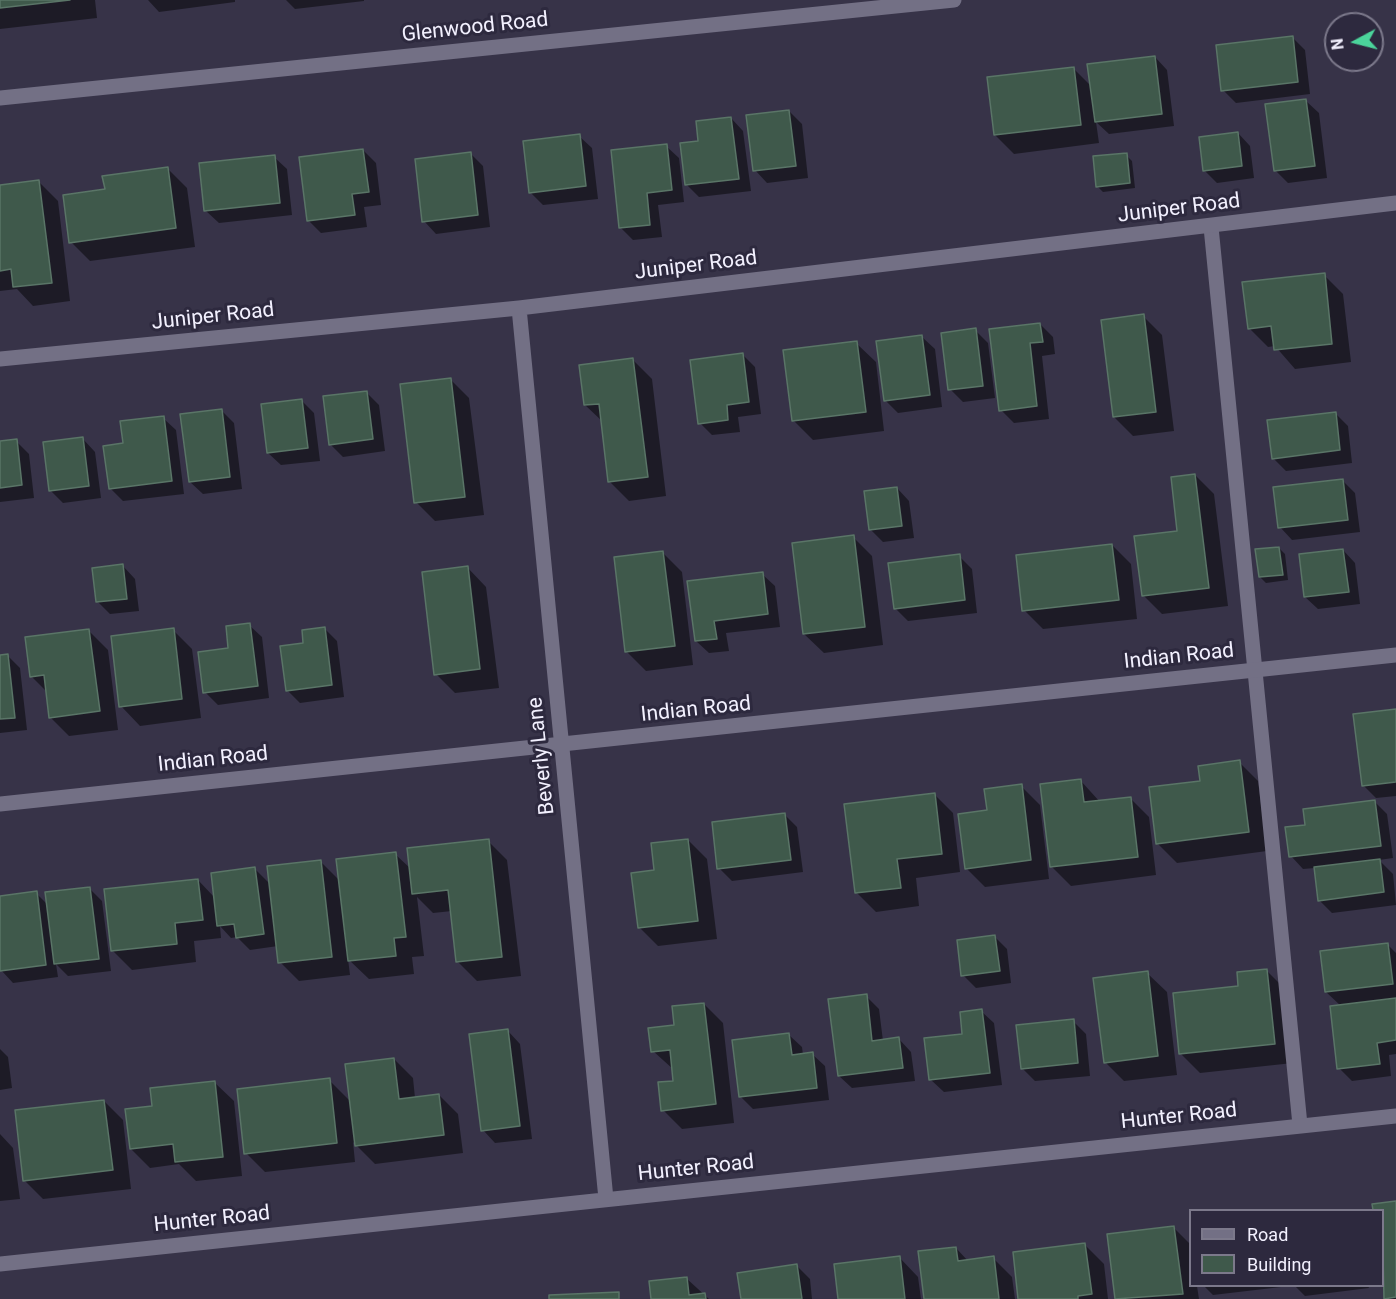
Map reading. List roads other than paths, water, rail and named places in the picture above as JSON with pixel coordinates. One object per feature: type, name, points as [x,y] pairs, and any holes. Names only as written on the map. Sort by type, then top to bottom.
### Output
[{"type":"street","name":"Glenwood Road","points":[[0,98],[954,0]]},
{"type":"street","name":"Juniper Road","points":[[0,359],[519,308],[1211,227],[1396,203]]},
{"type":"street","points":[[1211,227],[1253,670],[1300,1125]]},
{"type":"street","name":"Beverly Lane","points":[[519,308],[606,1199]]},
{"type":"street","name":"Indian Road","points":[[0,804],[1396,655]]},
{"type":"street","name":"Hunter Road","points":[[0,1264],[1396,1116]]}]
